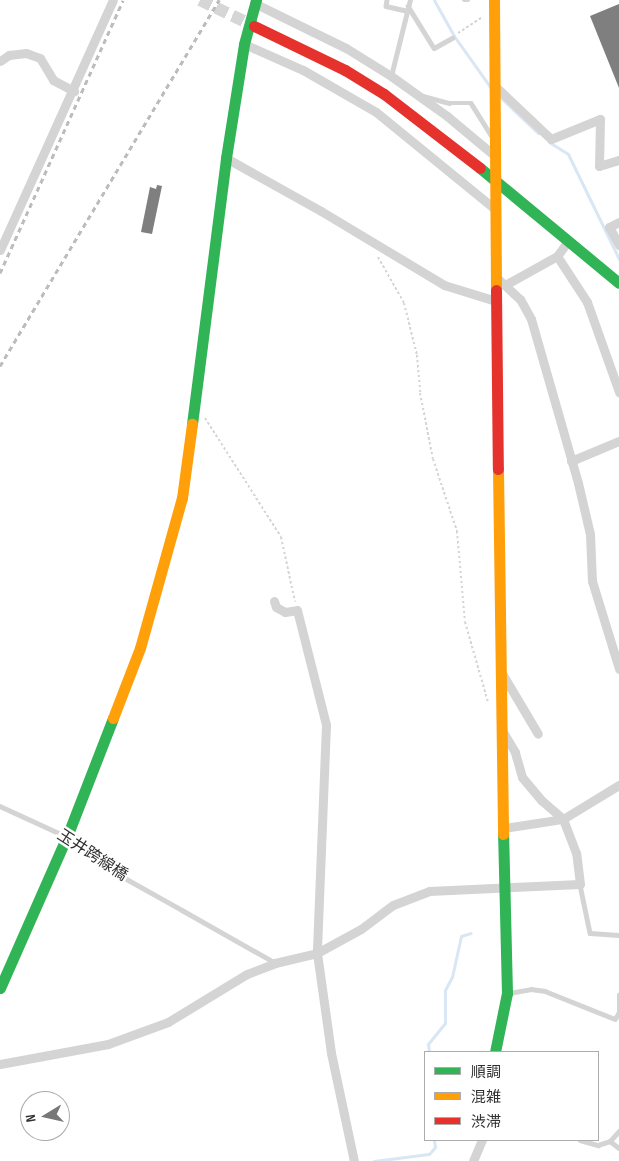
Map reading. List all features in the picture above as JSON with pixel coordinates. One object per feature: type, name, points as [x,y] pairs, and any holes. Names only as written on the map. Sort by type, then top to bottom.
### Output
[{"type":"street","points":[[0,250],[74,91],[113,0]]},
{"type":"street","points":[[0,988],[68,834],[140,648],[182,498],[226,158],[244,44],[255,2],[346,48],[420,95],[496,151]]},
{"type":"street","points":[[494,5],[500,729],[507,993],[495,1051]]},
{"type":"street","points":[[254,26],[345,70],[384,94],[496,180],[619,284]]},
{"type":"street","points":[[244,44],[303,70],[376,112],[496,210]]},
{"type":"street","points":[[0,61],[10,55],[26,53],[40,58],[53,80],[74,91]]},
{"type":"street","points":[[496,86],[551,138],[600,119],[599,166],[619,160]]},
{"type":"street","points":[[226,158],[444,285],[496,301]]},
{"type":"street","points":[[619,222],[609,227],[619,245]]},
{"type":"street","points":[[505,285],[557,256],[568,241]]},
{"type":"street","points":[[557,256],[587,302],[619,392]]},
{"type":"street","points":[[496,277],[520,299],[531,319],[590,534],[592,581],[619,669]]},
{"type":"street","points":[[571,461],[619,441]]},
{"type":"street","points":[[274,600],[276,607],[285,612],[297,610],[326,725],[317,953],[331,1053],[354,1161]]},
{"type":"street","points":[[500,670],[538,734]]},
{"type":"street","points":[[0,1064],[70,1053],[144,1031],[208,1000],[247,974],[275,963],[317,953],[361,929],[393,905],[429,891],[504,890],[580,884],[576,853],[563,819],[542,801],[522,777],[515,752],[500,729]]},
{"type":"street","points":[[504,828],[563,819],[619,785]]},
{"type":"street","points":[[473,1161],[482,1141]]},
{"type":"lane","points":[[387,0],[386,6],[408,9],[434,48],[452,38]]},
{"type":"lane","points":[[391,76],[410,0]]},
{"type":"lane","points":[[420,95],[449,103],[471,103],[496,151]]},
{"type":"lane","name":"玉井跨線橋","points":[[0,806],[63,835],[123,877],[275,963]]},
{"type":"lane","points":[[580,884],[590,933],[619,935]]},
{"type":"lane","points":[[507,993],[531,989],[544,991],[615,1019],[619,1012],[619,995]]},
{"type":"lane","points":[[584,1141],[598,1145],[610,1141],[619,1131]]},
{"type":"lane","points":[[610,1141],[619,1148]]},
{"type":"path","points":[[452,38],[494,5]]},
{"type":"path","points":[[380,246],[377,256],[404,303],[418,355],[420,393],[433,459],[456,532],[465,622],[473,660],[489,705]]},
{"type":"path","points":[[204,417],[281,538],[297,610]]},
{"type":"building","points":[[619,4],[619,88],[590,16]]},
{"type":"building","points":[[157,185],[162,186],[152,234],[141,232],[150,187],[156,189]]},
{"type":"waterway","points":[[434,0],[454,36],[491,88]]},
{"type":"waterway","points":[[499,96],[538,133]]},
{"type":"waterway","points":[[549,142],[568,154],[619,259]]},
{"type":"waterway","points":[[429,1051],[428,1044],[445,1023],[445,990],[452,977],[461,936],[471,933]]},
{"type":"waterway","points":[[374,1161],[429,1154],[435,1147],[434,1141]]},
{"type":"tunnel","points":[[200,0],[254,26]]},
{"type":"railway","points":[[0,273],[123,0]]},
{"type":"railway","points":[[0,366],[219,0]]},
{"type":"traffic: fast","points":[[192,424],[226,158],[244,44],[256,0]]},
{"type":"traffic: fast","points":[[480,168],[619,283]]},
{"type":"traffic: fast","points":[[0,988],[68,834],[113,718]]},
{"type":"traffic: fast","points":[[495,1051],[507,993],[503,834]]},
{"type":"traffic: slow","points":[[494,0],[496,290]]},
{"type":"traffic: slow","points":[[113,718],[140,648],[182,498],[192,424]]},
{"type":"traffic: slow","points":[[498,469],[503,834]]},
{"type":"traffic: jam","points":[[254,26],[345,70],[384,94],[480,168]]},
{"type":"traffic: jam","points":[[496,290],[498,469]]}]
